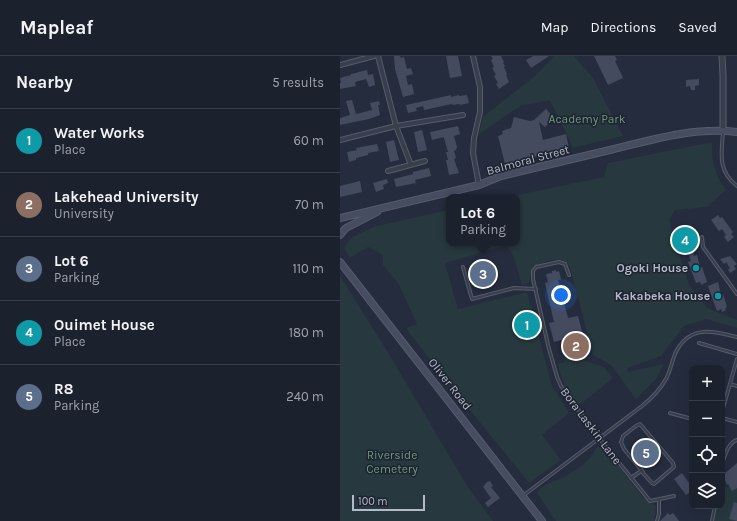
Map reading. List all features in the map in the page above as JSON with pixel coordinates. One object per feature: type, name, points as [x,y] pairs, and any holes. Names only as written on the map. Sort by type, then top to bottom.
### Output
[{"type":"main road","name":"Balmoral Street","points":[[340,218],[479,185],[502,176],[646,141],[694,132],[723,130],[737,132]]},
{"type":"main road","points":[[340,235],[346,228],[388,207]]},
{"type":"main road","name":"Oliver Road","points":[[340,262],[542,521]]},
{"type":"street","points":[[340,65],[374,56]]},
{"type":"street","points":[[378,56],[396,126],[411,165]]},
{"type":"street","points":[[474,56],[480,87],[480,112],[474,138],[473,153],[479,185]]},
{"type":"street","points":[[722,56],[724,75],[723,130]]},
{"type":"street","points":[[340,140],[396,126],[463,115]]},
{"type":"street","points":[[388,171],[425,161]]},
{"type":"lane","points":[[723,130],[721,156],[722,165],[727,176],[737,186]]},
{"type":"lane","points":[[702,237],[703,248],[737,294]]},
{"type":"lane","name":"Bora Laskin Lane","points":[[569,275],[565,264],[559,262],[536,267],[533,271],[557,376],[561,386],[569,399],[650,501],[659,499]]},
{"type":"lane","points":[[463,267],[472,299],[514,288],[536,289]]},
{"type":"lane","points":[[523,496],[600,439],[656,394],[666,378],[677,350],[688,338],[698,333],[707,331],[737,337]]},
{"type":"lane","points":[[699,343],[737,354]]},
{"type":"lane","points":[[725,402],[737,359]]},
{"type":"lane","points":[[730,384],[737,386]]},
{"type":"lane","points":[[670,413],[689,418]]},
{"type":"lane","points":[[725,419],[737,422]]},
{"type":"lane","points":[[640,424],[673,463],[674,467],[654,484],[643,472],[624,449],[621,442],[623,436],[640,424]]},
{"type":"lane","points":[[725,455],[734,441],[737,440]]},
{"type":"lane","points":[[631,478],[639,471],[643,472]]},
{"type":"lane","points":[[657,521],[659,514],[659,499],[674,496]]},
{"type":"lane","points":[[712,521],[714,509]]},
{"type":"green space","name":"Academy Park","points":[[555,56],[574,56],[593,78],[623,136],[573,148],[550,100],[520,106],[479,134],[483,117],[536,75]]},
{"type":"green space","points":[[712,142],[714,167],[726,190],[707,207],[675,210],[670,219],[671,227],[689,285],[707,308],[737,320],[737,328],[706,319],[684,326],[661,356],[628,368],[627,372],[664,364],[656,379],[636,399],[611,365],[593,355],[570,267],[567,263],[553,260],[532,266],[529,283],[522,285],[514,258],[508,246],[520,246],[520,194],[604,177],[608,163]]},
{"type":"green space","points":[[446,211],[446,246],[504,246],[445,263],[458,309],[527,292],[552,386],[569,413],[542,435],[561,460],[529,483],[439,372],[406,328],[417,324],[398,283],[383,265],[383,255],[368,247],[350,258],[344,248],[352,237],[376,226]]},
{"type":"green space","name":"Riverside Cemetery","points":[[340,276],[389,354],[466,484],[493,521],[340,521]]},
{"type":"green space","points":[[563,353],[604,367],[613,378],[581,404],[577,404],[565,386],[559,370],[558,364],[565,362]]},
{"type":"green space","points":[[597,447],[604,448],[642,496],[656,507],[654,521],[556,521],[537,493],[545,485],[564,477],[582,466],[590,458]]},
{"type":"green space","points":[[737,481],[737,521],[712,521],[714,509],[725,509],[725,489]]},
{"type":"building","points":[[394,56],[400,56],[401,58],[404,57],[407,69],[411,68],[413,74],[406,76],[408,85],[412,84],[414,94],[403,97],[395,69]]},
{"type":"building","points":[[446,56],[458,56],[462,76],[450,78]]},
{"type":"building","points":[[491,56],[501,56],[509,82],[499,89],[496,84],[498,83],[494,76],[496,75],[492,68],[494,67]]},
{"type":"building","points":[[533,56],[549,56],[531,68],[526,60]]},
{"type":"building","points":[[594,56],[615,56],[617,60],[615,61],[623,78],[608,85]]},
{"type":"building","points":[[367,70],[368,75],[373,74],[375,85],[369,87],[366,79],[355,82],[356,86],[340,89],[340,78]]},
{"type":"building","points":[[699,79],[699,85],[695,86],[695,90],[691,90],[690,86],[686,87],[686,80]]},
{"type":"building","points":[[451,95],[451,97],[467,95],[469,103],[460,105],[452,104],[424,110],[423,106],[416,108],[417,111],[408,113],[406,105]]},
{"type":"building","points":[[352,100],[356,114],[372,110],[370,103],[379,101],[380,105],[378,105],[380,115],[369,119],[340,125],[340,118],[350,115],[346,101]]},
{"type":"building","points":[[546,109],[554,118],[545,127],[539,122],[543,140],[566,134],[569,148],[505,164],[498,136],[503,134],[502,131],[511,128],[514,117],[530,121],[534,120]]},
{"type":"building","points":[[458,126],[460,134],[454,136],[457,147],[454,151],[456,158],[454,159],[459,173],[449,175],[446,160],[448,160],[446,152],[448,152],[444,137],[432,140],[430,132]]},
{"type":"building","points":[[422,130],[427,150],[418,152],[414,132]]},
{"type":"building","points":[[394,140],[399,160],[390,162],[386,142]]},
{"type":"building","points":[[377,144],[379,151],[368,153],[368,155],[356,158],[356,160],[349,162],[347,152],[357,150],[356,148]]},
{"type":"building","points":[[429,168],[431,176],[415,180],[416,183],[396,187],[394,179]]},
{"type":"building","points":[[387,179],[388,183],[383,185],[384,189],[376,192],[373,183]]},
{"type":"building","points":[[360,181],[362,192],[340,197],[340,186]]},
{"type":"building","points":[[718,215],[720,218],[722,217],[733,232],[731,234],[734,237],[728,242],[724,237],[726,235],[722,229],[719,231],[711,220]]},
{"type":"building","points":[[686,226],[688,239],[690,238],[694,256],[697,255],[700,267],[702,267],[707,282],[701,285],[700,282],[696,283],[688,262],[691,261],[688,253],[685,253],[684,249],[682,250],[677,233],[680,232],[679,228]]},
{"type":"building","points":[[730,256],[737,264],[734,266],[736,269],[730,273],[728,270],[730,268],[726,262],[724,264],[720,259]]},
{"type":"building","points":[[556,270],[556,272],[559,271],[561,279],[558,280],[568,318],[578,316],[583,335],[585,334],[584,350],[563,350],[561,340],[554,342],[549,323],[554,322],[545,283],[548,282],[546,274],[552,273],[552,271]]},
{"type":"building","name":"Kakabeka House","points":[[718,282],[721,295],[723,294],[727,307],[725,308],[726,310],[722,312],[721,309],[717,311],[708,286]]},
{"type":"building","points":[[737,463],[737,488],[732,491],[725,480],[725,473]]},
{"type":"building","points":[[682,473],[689,483],[689,493],[686,495],[674,479]]},
{"type":"building","points":[[490,481],[493,486],[491,487],[500,498],[488,507],[485,503],[491,498],[483,487]]},
{"type":"building","points":[[734,502],[737,503],[737,521],[729,519]]},
{"type":"building","points":[[668,513],[670,515],[673,513],[679,521],[660,521]]},
{"type":"place","name":"Ouimet House","points":[[685,240]]},
{"type":"place","name":"Ogoki House","points":[[696,268]]},
{"type":"place","name":"Lot 6","points":[[483,274]]},
{"type":"place","name":"Kakabeka House","points":[[718,296]]},
{"type":"place","name":"Water Works","points":[[527,325]]},
{"type":"place","name":"Lakehead University","points":[[576,346]]},
{"type":"place","name":"R8","points":[[646,453]]}]
